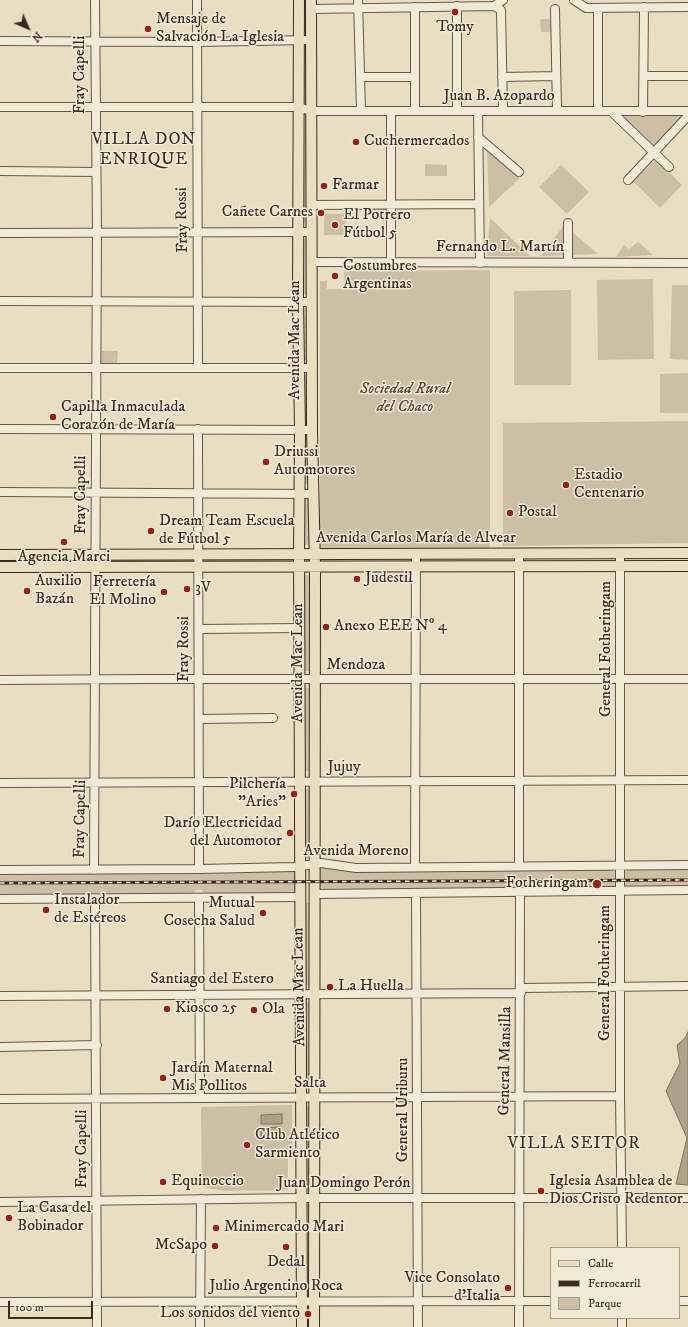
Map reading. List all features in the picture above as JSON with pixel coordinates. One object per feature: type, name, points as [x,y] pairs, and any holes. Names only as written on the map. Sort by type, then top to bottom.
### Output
[{"type":"main road","name":"Avenida Mac Lean","points":[[299,0],[298,368],[300,430],[299,560],[302,1327]]},
{"type":"main road","name":"Avenida Mac Lean","points":[[311,4],[311,368],[314,494],[314,1327]]},
{"type":"main road","name":"Avenida Carlos María de Alvear","points":[[620,559],[688,553]]},
{"type":"main road","name":"Avenida Carlos María de Alvear","points":[[0,555],[96,561]]},
{"type":"main road","name":"Avenida Carlos María de Alvear","points":[[620,559],[688,566]]},
{"type":"main road","name":"Avenida Carlos María de Alvear","points":[[0,562],[688,559]]},
{"type":"main road","name":"Avenida Carlos María de Alvear","points":[[0,567],[96,561]]},
{"type":"main road","points":[[300,897],[314,894]]},
{"type":"street","name":"Fray Capelli","points":[[94,870],[96,783],[97,231],[95,0]]},
{"type":"street","name":"Fray Rossi","points":[[197,0],[198,367]]},
{"type":"street","points":[[494,6],[503,0]]},
{"type":"street","points":[[574,0],[586,8],[644,7],[669,3],[688,7]]},
{"type":"street","points":[[311,4],[358,4],[415,7],[494,6],[501,10],[503,110]]},
{"type":"street","points":[[358,4],[361,111]]},
{"type":"street","points":[[457,6],[457,110]]},
{"type":"street","points":[[415,7],[415,111]]},
{"type":"street","points":[[643,112],[644,7]]},
{"type":"street","points":[[598,8],[598,111]]},
{"type":"street","points":[[555,9],[557,110]]},
{"type":"street","points":[[0,41],[197,42],[311,40]]},
{"type":"street","points":[[502,77],[556,76]]},
{"type":"street","points":[[644,76],[688,76]]},
{"type":"street","points":[[360,77],[415,77]]},
{"type":"street","name":"Juan B. Azopardo","points":[[0,107],[299,107],[310,111],[688,111]]},
{"type":"street","points":[[390,111],[391,262]]},
{"type":"street","points":[[478,111],[480,263]]},
{"type":"street","points":[[612,112],[670,167]]},
{"type":"street","points":[[628,180],[688,116]]},
{"type":"street","points":[[478,137],[519,172]]},
{"type":"street","points":[[0,171],[96,172]]},
{"type":"street","points":[[311,205],[479,204]]},
{"type":"street","points":[[568,223],[568,262]]},
{"type":"street","points":[[0,233],[97,231],[311,232]]},
{"type":"street","name":"Fernando L. Martín","points":[[311,262],[688,263]]},
{"type":"street","points":[[0,301],[311,302]]},
{"type":"street","points":[[0,368],[311,368]]},
{"type":"street","points":[[0,429],[312,430]]},
{"type":"street","name":"Fray Rossi","points":[[198,429],[200,630],[199,869]]},
{"type":"street","points":[[0,492],[314,494]]},
{"type":"street","name":"General Fotheringam","points":[[620,559],[620,1096],[622,1247]]},
{"type":"street","points":[[415,867],[416,560]]},
{"type":"street","points":[[519,560],[519,866]]},
{"type":"street","points":[[200,630],[300,628]]},
{"type":"street","name":"Mendoza","points":[[0,680],[688,679]]},
{"type":"street","points":[[199,719],[273,718]]},
{"type":"street","name":"Jujuy","points":[[0,783],[415,782],[621,779],[688,780]]},
{"type":"street","name":"Avenida Moreno","points":[[0,870],[294,867],[314,863],[356,868],[688,865]]},
{"type":"street","points":[[314,894],[688,890]]},
{"type":"street","name":"General Mansilla","points":[[520,892],[520,1327]]},
{"type":"street","name":"General Uriburu","points":[[416,893],[418,1327]]},
{"type":"street","points":[[0,900],[300,897]]},
{"type":"street","name":"Fray Capelli","points":[[95,899],[97,1045],[97,1327]]},
{"type":"street","points":[[199,899],[198,994],[200,1098]]},
{"type":"street","name":"Santiago del Estero","points":[[0,996],[96,994],[417,993],[688,986]]},
{"type":"street","points":[[0,1047],[97,1045]]},
{"type":"street","name":"Salta","points":[[0,1099],[520,1098],[620,1096]]},
{"type":"street","name":"Juan Domingo Perón","points":[[0,1202],[301,1198],[688,1198]]},
{"type":"street","points":[[200,1327],[201,1199]]},
{"type":"street","name":"Julio Argentino Roca","points":[[0,1302],[550,1301]]},
{"type":"green space","points":[[303,0],[308,0],[309,38],[303,38]]},
{"type":"green space","points":[[540,19],[553,19],[553,32],[541,32]]},
{"type":"green space","points":[[303,46],[308,46],[308,103],[303,103]]},
{"type":"green space","points":[[620,113],[684,114],[654,147]]},
{"type":"green space","points":[[305,123],[309,123],[308,222],[303,222]]},
{"type":"green space","points":[[487,149],[520,178],[489,207]]},
{"type":"green space","points":[[656,159],[682,185],[660,208],[633,181]]},
{"type":"green space","points":[[425,164],[447,165],[447,176],[425,176]]},
{"type":"green space","points":[[561,165],[589,192],[567,214],[539,187]]},
{"type":"green space","name":"El Potrero Fútbol 5","points":[[324,214],[346,214],[346,235],[324,235]]},
{"type":"green space","points":[[490,218],[530,256],[487,256]]},
{"type":"green space","points":[[564,225],[598,254],[541,256]]},
{"type":"green space","points":[[302,239],[308,239],[308,294],[302,294]]},
{"type":"green space","points":[[638,242],[653,255],[616,257],[624,245],[629,249]]},
{"type":"green space","name":"Sociedad Rural del Chaco","points":[[490,270],[490,549],[324,550],[320,546],[320,281],[327,281],[327,289],[344,289],[344,271]]},
{"type":"green space","points":[[653,279],[654,359],[598,360],[597,280]]},
{"type":"green space","points":[[672,285],[688,285],[688,360],[670,359]]},
{"type":"green space","points":[[571,290],[571,385],[514,385],[514,291]]},
{"type":"green space","points":[[302,308],[308,308],[308,360],[303,360]]},
{"type":"green space","points":[[102,351],[118,351],[117,364],[101,364]]},
{"type":"green space","points":[[688,373],[688,413],[660,413],[660,374]]},
{"type":"green space","points":[[303,375],[309,375],[309,421],[303,421]]},
{"type":"green space","points":[[688,421],[688,543],[503,546],[503,423]]},
{"type":"green space","points":[[303,438],[309,438],[309,484],[303,484]]},
{"type":"green space","points":[[303,498],[309,498],[309,545],[303,545]]},
{"type":"green space","points":[[304,575],[311,575],[311,667],[309,671],[306,671],[304,668]]},
{"type":"green space","points":[[302,688],[310,688],[310,771],[303,771]]},
{"type":"green space","points":[[304,789],[310,789],[310,858],[303,858]]},
{"type":"green space","points":[[325,866],[612,869],[617,874],[617,883],[614,888],[324,890],[319,886],[318,877],[320,870]]},
{"type":"green space","points":[[630,869],[688,869],[688,887],[631,888],[624,886],[623,873]]},
{"type":"green space","points":[[295,871],[295,890],[291,894],[204,894],[202,890],[196,890],[192,897],[0,895],[0,874]]},
{"type":"green space","points":[[303,903],[310,903],[311,985],[305,985]]},
{"type":"green space","points":[[311,1002],[312,1085],[305,1085],[304,1003]]},
{"type":"green space","name":"Club Atlético Sarmiento","points":[[292,1105],[292,1155],[288,1155],[288,1190],[225,1191],[202,1187],[201,1107]]},
{"type":"green space","points":[[304,1107],[311,1107],[312,1190],[305,1190]]},
{"type":"shaded area","points":[[688,1032],[688,1185],[676,1184],[687,1138],[666,1091],[680,1063],[677,1045],[685,1038]]},
{"type":"shaded area","points":[[282,1114],[282,1124],[261,1124],[261,1115]]},
{"type":"shaded area","points":[[281,1127],[281,1135],[261,1136],[261,1128]]},
{"type":"railway","points":[[0,883],[688,880]]},
{"type":"place","name":"Tomy","points":[[455,12]]},
{"type":"place","name":"Mensaje de Salvación La Iglesia","points":[[148,29]]},
{"type":"place","name":"Cuchermercados","points":[[356,142]]},
{"type":"place","name":"Farmar","points":[[324,186]]},
{"type":"place","name":"Cañete Carnes","points":[[321,213]]},
{"type":"place","name":"El Potrero Fútbol 5","points":[[335,225]]},
{"type":"place","name":"Costumbres Argentinas","points":[[335,276]]},
{"type":"place","name":"Capilla Inmaculada Corazón de María","points":[[53,417]]},
{"type":"place","name":"Driussi Automotores","points":[[266,462]]},
{"type":"place","name":"Estadio Centenario","points":[[566,485]]},
{"type":"place","name":"Postal","points":[[510,513]]},
{"type":"place","name":"Dream Team Escuela de Fútbol 5","points":[[151,531]]},
{"type":"place","name":"Agencia Marci","points":[[64,542]]},
{"type":"place","name":"Judestil","points":[[357,579]]},
{"type":"place","name":"3V","points":[[187,589]]},
{"type":"place","name":"Auxilio Bazán","points":[[27,591]]},
{"type":"place","name":"Ferretería El Molino","points":[[164,592]]},
{"type":"place","name":"Anexo EEE Nº 4","points":[[326,627]]},
{"type":"place","name":"Pilchería \"Aries\"","points":[[294,794]]},
{"type":"place","name":"Darío Electricidad del Automotor","points":[[290,833]]},
{"type":"place","name":"Fotheringam","points":[[597,884]]},
{"type":"place","name":"Instalador de Estéreos","points":[[46,910]]},
{"type":"place","name":"Mutual Cosecha Salud","points":[[263,913]]},
{"type":"place","name":"La Huella","points":[[330,987]]},
{"type":"place","name":"Kiosco 25","points":[[167,1009]]},
{"type":"place","name":"Ola","points":[[254,1010]]},
{"type":"place","name":"Jardín Maternal Mis Pollitos","points":[[163,1078]]},
{"type":"place","name":"Club Atlético Sarmiento","points":[[247,1145]]},
{"type":"place","name":"Equinoccio","points":[[163,1182]]},
{"type":"place","name":"Iglesia Asamblea de Dios Cristo Redentor","points":[[541,1191]]},
{"type":"place","name":"La Casa del Bobinador","points":[[9,1218]]},
{"type":"place","name":"Minimercado Mari","points":[[216,1228]]},
{"type":"place","name":"McSapo","points":[[215,1246]]},
{"type":"place","name":"Dedal","points":[[286,1247]]},
{"type":"place","name":"Vice Consolato d'Italia","points":[[508,1288]]},
{"type":"place","name":"Los sonidos del viento","points":[[308,1314]]},
{"type":"district","name":"VILLA DON ENRIQUE","points":[[144,150]]},
{"type":"district","name":"VILLA SEITOR","points":[[574,1144]]}]
